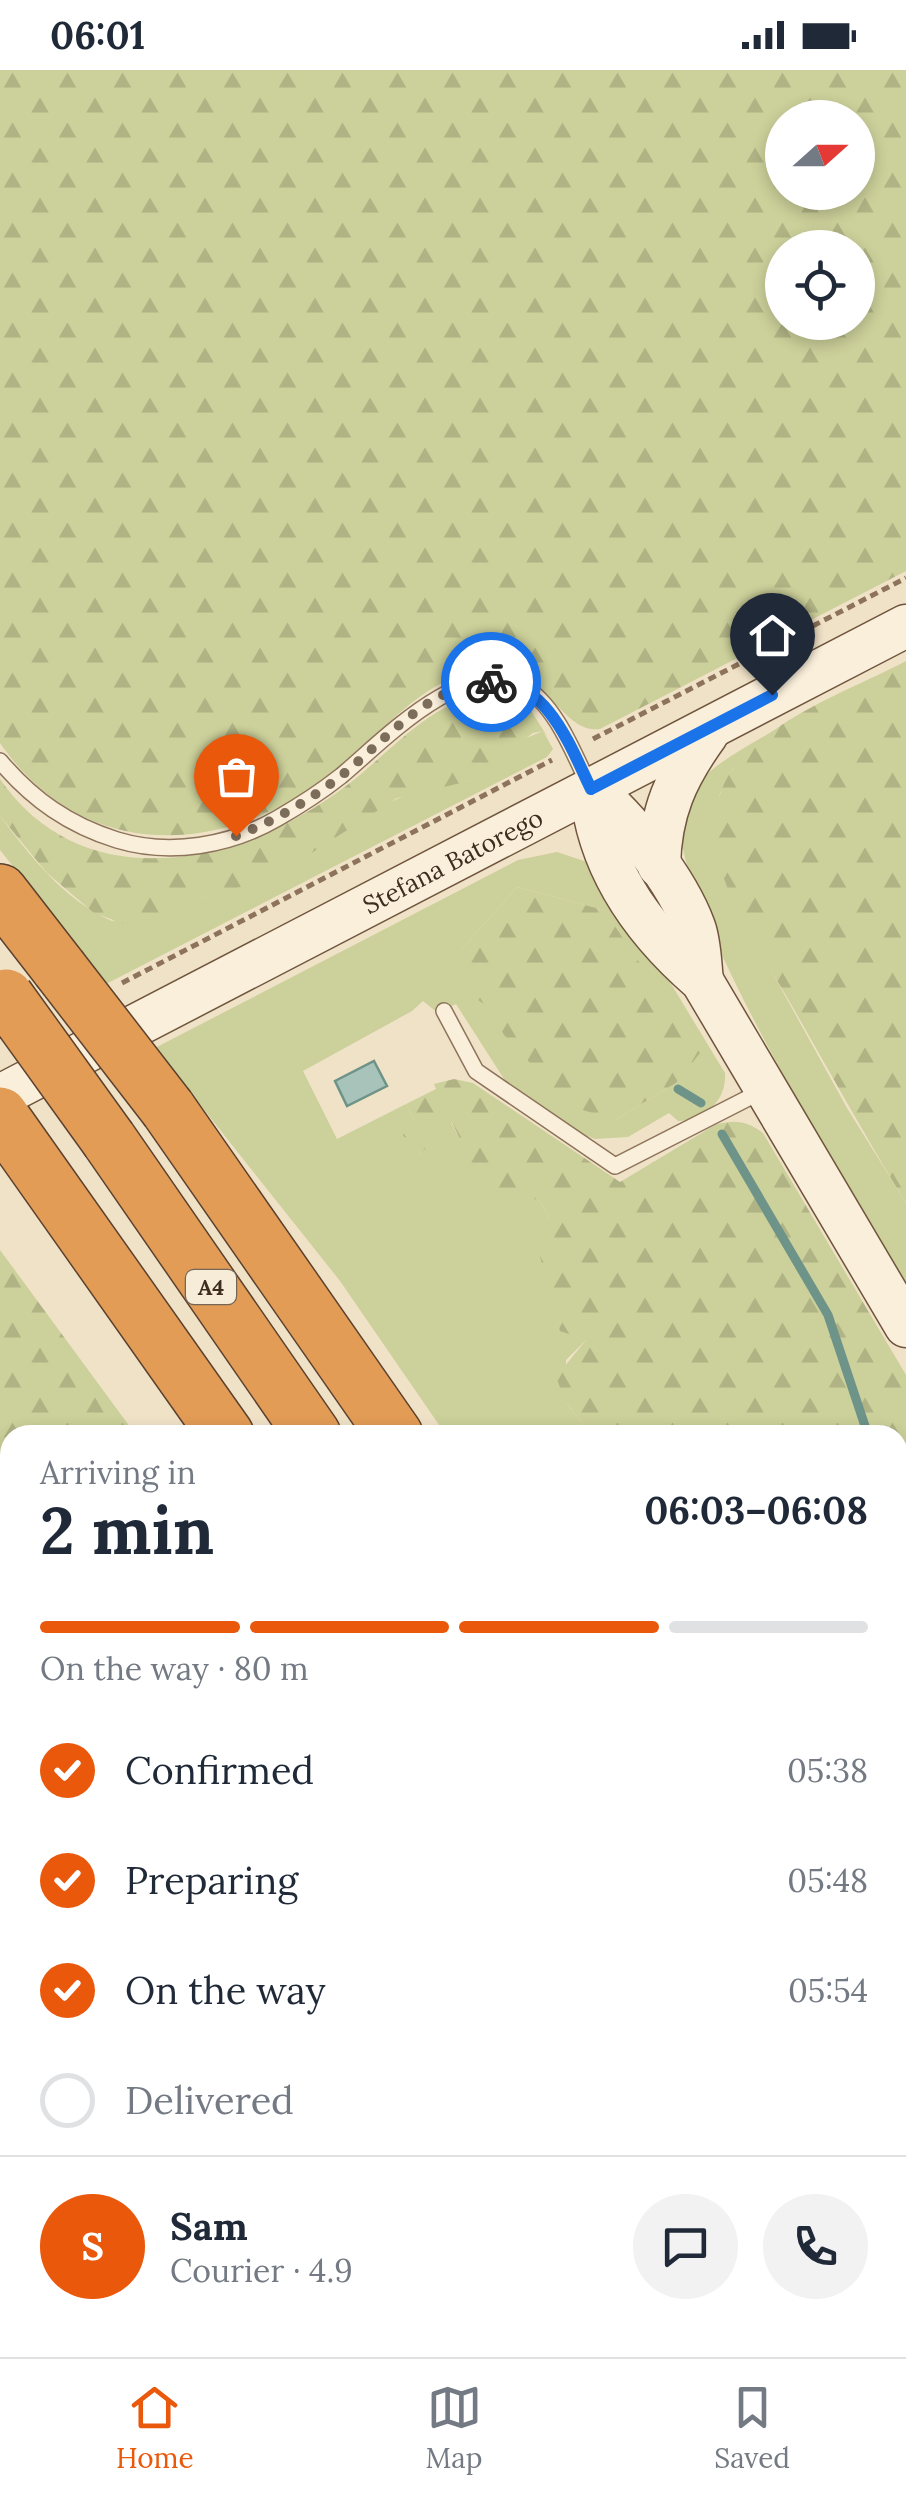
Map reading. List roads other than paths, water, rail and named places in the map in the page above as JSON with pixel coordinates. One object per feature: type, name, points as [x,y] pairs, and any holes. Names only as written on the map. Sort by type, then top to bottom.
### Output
[{"type":"highway","points":[[0,892],[168,1109],[388,1425]]},
{"type":"highway","name":"A4","points":[[3,992],[306,1425]]},
{"type":"highway","points":[[0,1115],[219,1425]]},
{"type":"street","name":"Stefana Batorego","points":[[0,1096],[906,626]]},
{"type":"street","points":[[659,866],[660,833],[671,789],[711,728]]},
{"type":"street","points":[[591,789],[613,806],[659,866],[695,929],[702,981]]},
{"type":"street","points":[[591,789],[595,828],[614,870],[665,949],[702,981],[906,1326]]},
{"type":"lane","points":[[0,761],[63,819],[139,847],[200,846],[275,820],[336,780],[434,700],[477,682],[521,686],[540,700],[591,789]]},
{"type":"lane","points":[[444,1011],[476,1072],[615,1166],[766,1089]]},
{"type":"water","points":[[374,1061],[387,1086],[347,1106],[335,1081]]},
{"type":"waterway","points":[[678,1089],[701,1103]]},
{"type":"waterway","points":[[722,1134],[828,1315],[865,1425]]}]
